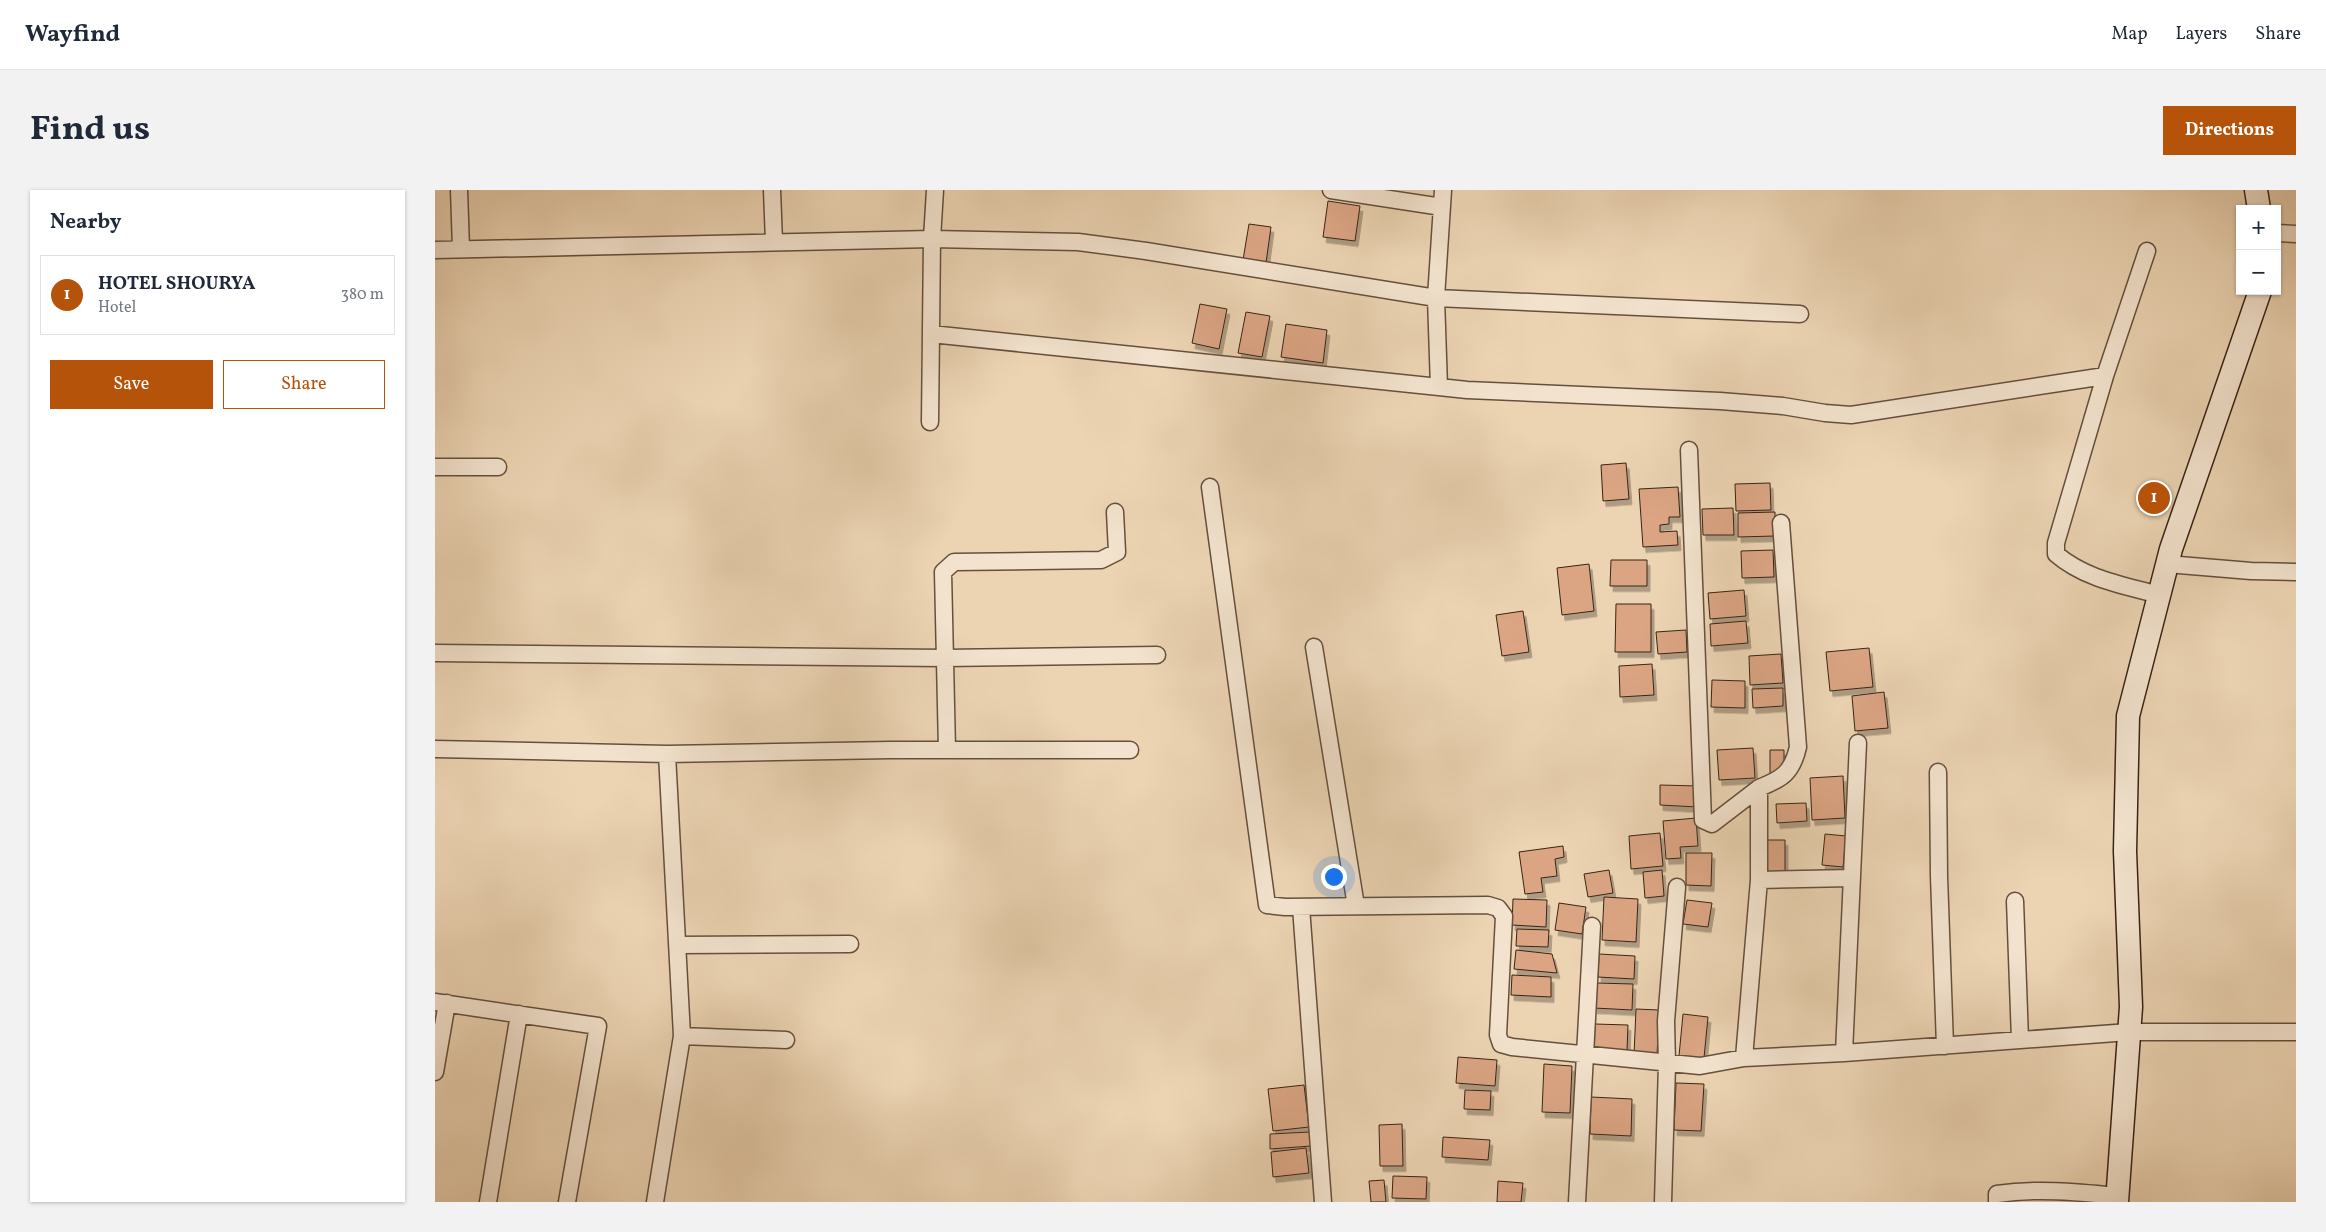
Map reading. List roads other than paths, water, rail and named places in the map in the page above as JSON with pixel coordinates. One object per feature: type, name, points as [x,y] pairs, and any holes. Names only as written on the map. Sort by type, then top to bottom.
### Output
[{"type":"street","points":[[459,190],[461,249]]},
{"type":"street","points":[[772,190],[774,242]]},
{"type":"street","points":[[930,422],[932,239],[935,190]]},
{"type":"street","points":[[1331,190],[1442,207]]},
{"type":"street","points":[[1439,387],[1436,298],[1443,190]]},
{"type":"street","points":[[2256,190],[2258,205]]},
{"type":"street","points":[[2281,233],[2296,234]]},
{"type":"street","points":[[435,250],[932,239],[1087,244],[1146,250],[1436,298],[1800,314]]},
{"type":"street","points":[[2147,251],[2105,376],[2056,543],[2056,554],[2068,564],[2093,577],[2159,595]]},
{"type":"street","points":[[1997,1202],[1997,1194],[2021,1190],[2061,1191],[2117,1199],[2131,1007],[2125,851],[2128,716],[2167,564],[2259,295]]},
{"type":"street","points":[[931,334],[1467,390],[1720,400],[1851,415],[2105,376]]},
{"type":"street","points":[[1689,450],[1703,820],[1712,824],[1759,788],[1784,776],[1795,761],[1798,747],[1781,523]]},
{"type":"street","points":[[435,467],[498,467]]},
{"type":"street","points":[[1210,487],[1267,906],[1488,905],[1498,908],[1504,916],[1498,1035],[1501,1044],[1512,1047],[1700,1066],[1744,1058],[1844,1053],[2129,1032],[2296,1032]]},
{"type":"street","points":[[947,750],[943,572],[954,562],[1101,560],[1117,552],[1115,512]]},
{"type":"street","points":[[2167,564],[2251,572],[2296,572]]},
{"type":"street","points":[[1314,647],[1356,906]]},
{"type":"street","points":[[435,653],[945,658],[1157,655]]},
{"type":"street","points":[[1844,1053],[1859,743]]},
{"type":"street","points":[[435,749],[667,754],[947,750],[1130,750]]},
{"type":"street","points":[[655,1202],[682,1036],[667,754]]},
{"type":"street","points":[[1938,772],[1939,876],[1945,1046]]},
{"type":"street","points":[[1744,1058],[1759,880],[1759,788]]},
{"type":"street","points":[[1759,880],[1852,878]]},
{"type":"street","points":[[1663,1202],[1667,1064],[1666,1021],[1677,886]]},
{"type":"street","points":[[2015,901],[2020,1040]]},
{"type":"street","points":[[1301,907],[1323,1202]]},
{"type":"street","points":[[1577,1202],[1587,1055],[1592,926]]},
{"type":"street","points":[[677,945],[850,944]]},
{"type":"street","points":[[435,1072],[441,1003],[598,1026],[567,1202]]},
{"type":"street","points":[[488,1202],[519,1014]]},
{"type":"street","points":[[682,1036],[786,1040]]},
{"type":"place","name":"HOTEL SHOURYA","points":[[2154,498]]}]
